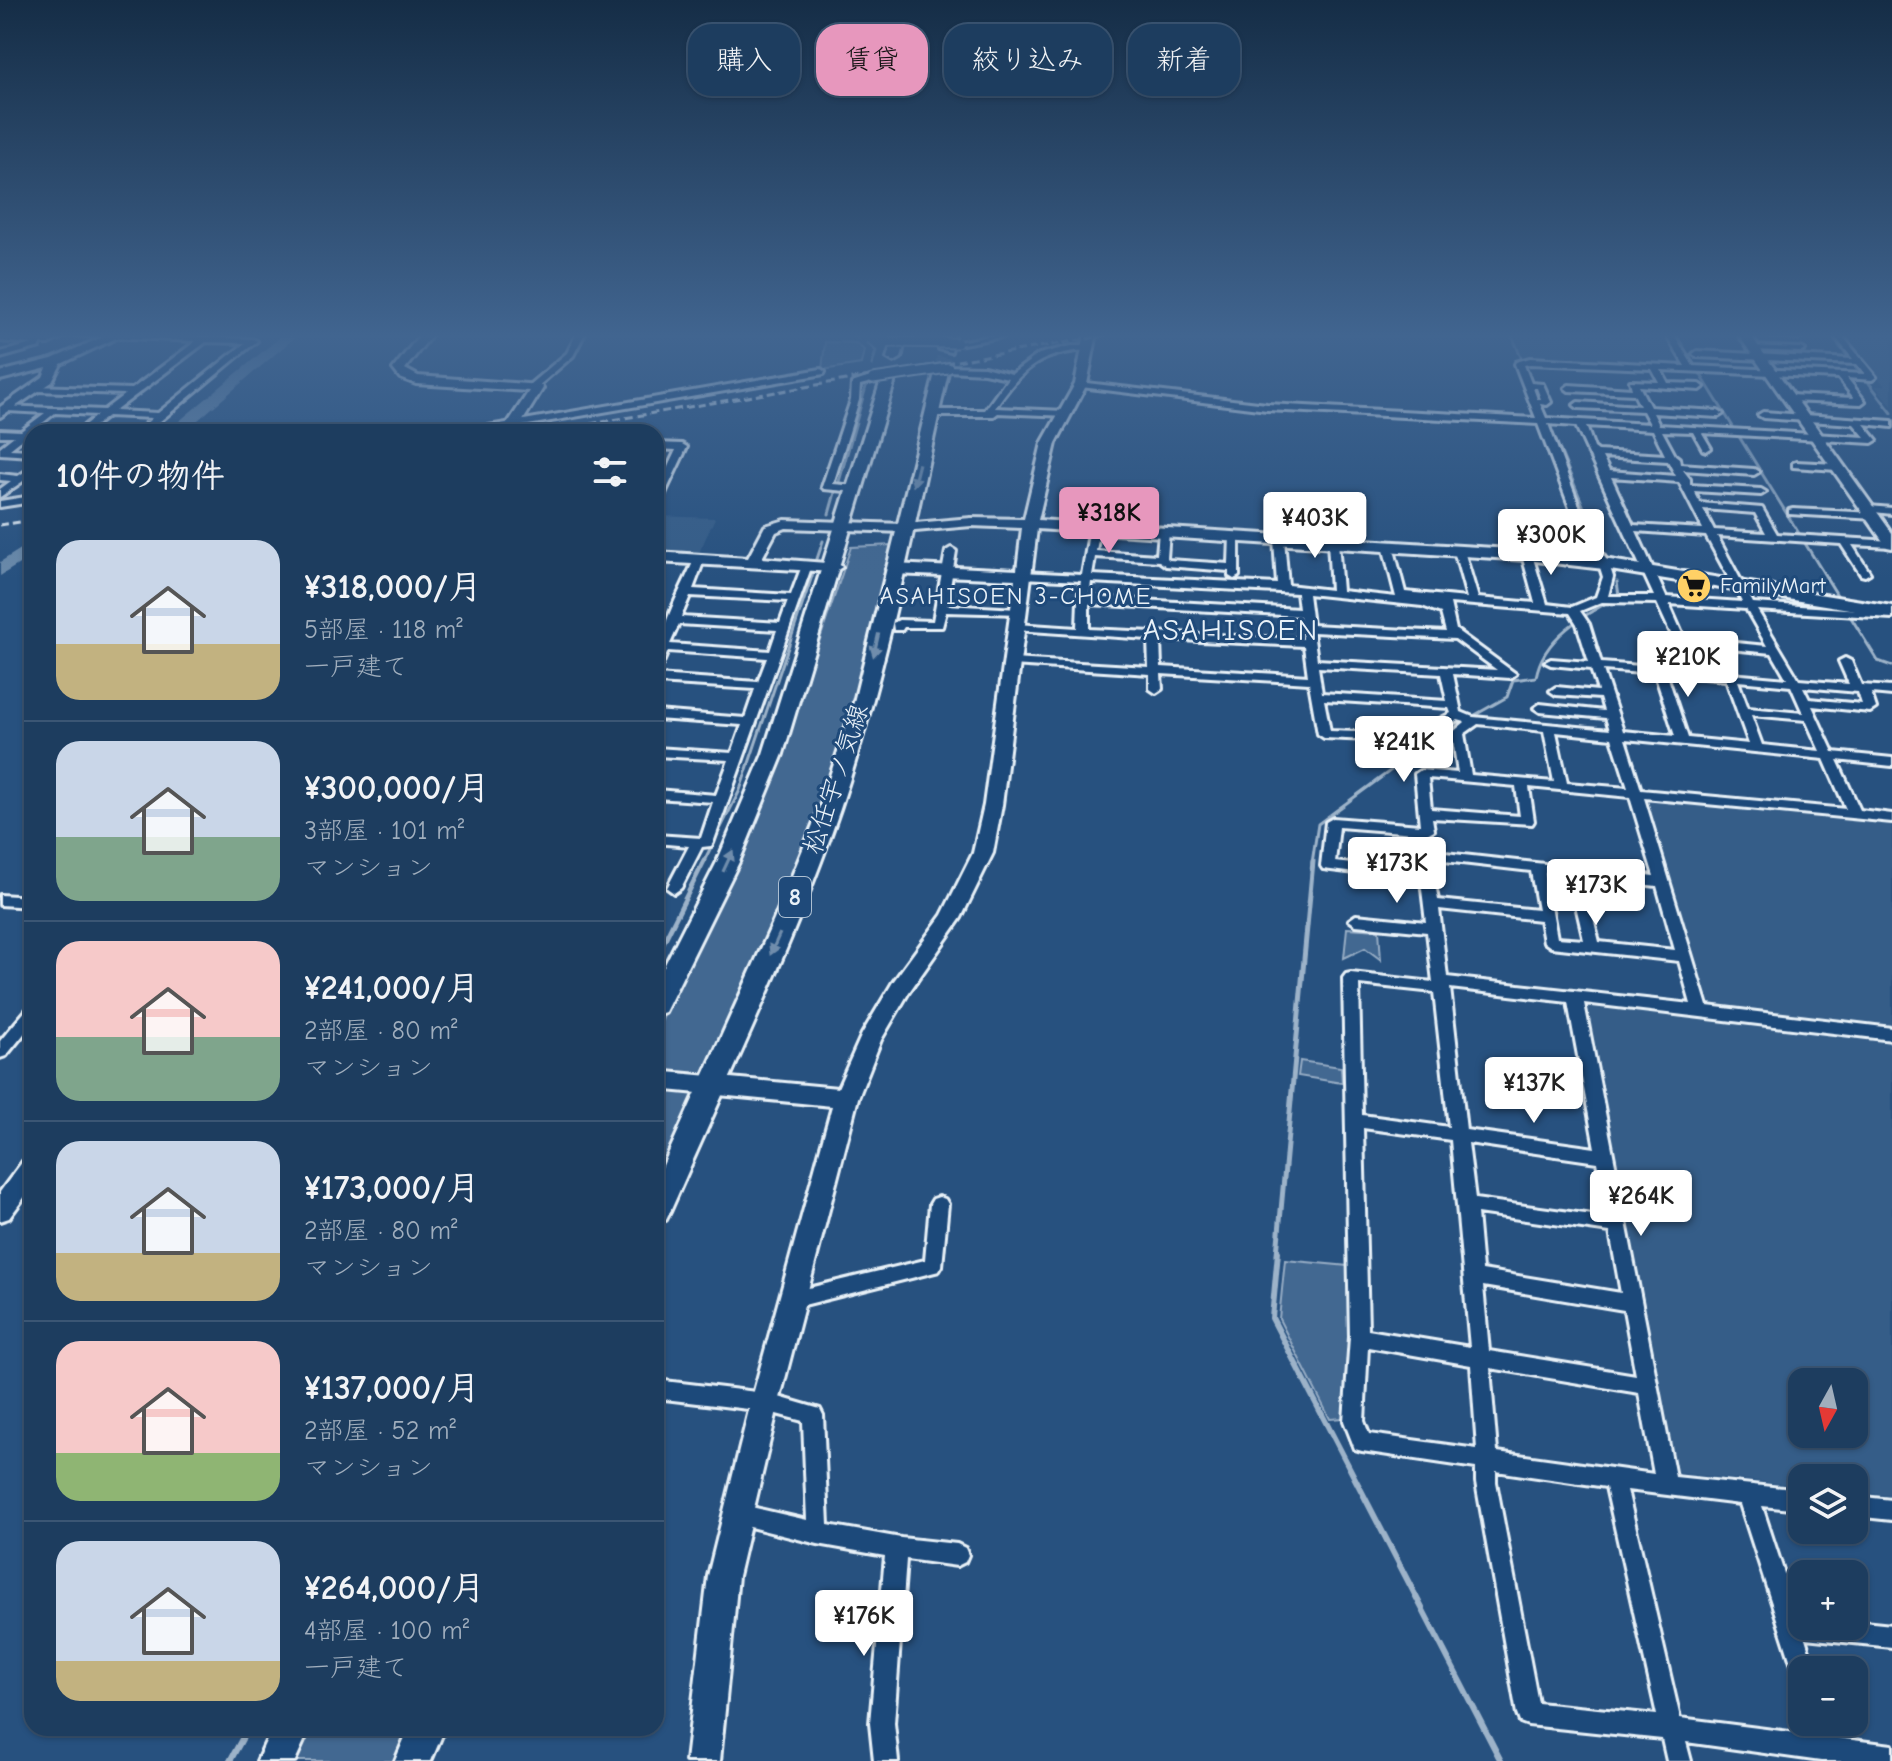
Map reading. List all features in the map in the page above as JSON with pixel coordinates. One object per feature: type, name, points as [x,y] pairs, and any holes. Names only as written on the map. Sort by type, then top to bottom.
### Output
[{"type":"main road","points":[[664,989],[753,805],[793,698],[857,489],[873,415]]},
{"type":"main road","name":"松任宇ノ気線","points":[[664,1194],[829,810],[863,702],[931,415]]},
{"type":"main road","points":[[275,1761],[288,1736]]},
{"type":"main road","points":[[413,1761],[424,1736]]},
{"type":"street","points":[[145,415],[160,416]]},
{"type":"street","points":[[534,424],[583,415]]},
{"type":"street","points":[[850,415],[827,487],[857,489]]},
{"type":"street","points":[[703,1761],[723,1576],[765,1402],[846,1098],[870,1040],[901,987],[951,918],[983,853],[1029,524],[1049,443],[1065,415]]},
{"type":"street","points":[[1430,415],[1872,440],[1857,421]]},
{"type":"street","points":[[1543,415],[1584,532],[1604,564],[1608,577],[1603,599]]},
{"type":"street","points":[[1650,415],[1738,587],[1795,682],[1855,814]]},
{"type":"street","points":[[1765,415],[1892,424]]},
{"type":"street","points":[[1800,415],[1892,544]]},
{"type":"street","points":[[151,424],[160,416]]},
{"type":"street","points":[[1580,423],[1683,647],[1777,650]]},
{"type":"street","points":[[1696,430],[1706,448]]},
{"type":"street","points":[[0,433],[23,434]]},
{"type":"street","points":[[23,434],[1,451],[24,452]]},
{"type":"street","points":[[664,446],[682,447],[664,485]]},
{"type":"street","points":[[1596,454],[1754,472]]},
{"type":"street","points":[[1796,465],[1837,467]]},
{"type":"street","points":[[1606,474],[1761,492]]},
{"type":"street","points":[[0,494],[24,476]]},
{"type":"street","points":[[0,477],[20,479]]},
{"type":"street","points":[[0,504],[24,500]]},
{"type":"street","points":[[1698,506],[1758,510],[1773,536]]},
{"type":"street","points":[[1630,528],[1803,539],[1842,530],[1872,513],[1892,511]]},
{"type":"street","points":[[1793,512],[1892,544]]},
{"type":"street","points":[[753,562],[770,529],[785,524],[845,528],[904,528],[971,522],[1029,524],[1527,555],[1649,571],[1892,613]]},
{"type":"street","points":[[1083,632],[1083,600],[1095,527]]},
{"type":"street","points":[[1842,530],[1865,573]]},
{"type":"street","points":[[1164,531],[1162,558],[1166,563],[1234,568]]},
{"type":"street","points":[[1234,584],[1235,536]]},
{"type":"street","points":[[1279,539],[1283,588]]},
{"type":"street","points":[[1333,542],[1337,594]]},
{"type":"street","points":[[1388,546],[1400,595],[1445,605]]},
{"type":"street","points":[[898,628],[899,623],[938,625],[951,551]]},
{"type":"street","points":[[1459,551],[1474,602]]},
{"type":"street","points":[[1092,554],[1162,558]]},
{"type":"street","points":[[1527,555],[1542,607]]},
{"type":"street","points":[[664,558],[834,567]]},
{"type":"street","points":[[664,644],[699,560]]},
{"type":"street","points":[[664,840],[706,843],[807,565]]},
{"type":"street","points":[[894,569],[1234,584],[1445,605],[1474,602],[1542,607],[1576,614],[1603,599],[1892,613]]},
{"type":"street","points":[[1302,591],[1324,734],[1414,738],[1463,716]]},
{"type":"street","points":[[685,592],[794,598]]},
{"type":"street","points":[[1083,600],[1304,613]]},
{"type":"street","points":[[1312,663],[1510,674],[1451,631],[1445,605]]},
{"type":"street","points":[[941,608],[1083,632],[1308,643]]},
{"type":"street","points":[[1576,614],[1636,793],[1701,1011]]},
{"type":"street","points":[[673,620],[784,627]]},
{"type":"street","points":[[1306,628],[1457,636]]},
{"type":"street","points":[[1154,636],[1156,689]]},
{"type":"street","points":[[664,647],[774,655]]},
{"type":"street","points":[[1804,702],[1870,708],[1845,661]]},
{"type":"street","points":[[1012,662],[1314,680]]},
{"type":"street","points":[[1551,662],[1892,691]]},
{"type":"street","points":[[1659,669],[1683,741]]},
{"type":"street","points":[[1446,671],[1463,716],[1458,733],[1465,777]]},
{"type":"street","points":[[1730,676],[1757,748]]},
{"type":"street","points":[[664,680],[762,686]]},
{"type":"street","points":[[1556,691],[1605,695]]},
{"type":"street","points":[[1317,696],[1549,727],[1892,763]]},
{"type":"street","points":[[1540,708],[1611,715]]},
{"type":"street","points":[[1743,711],[1811,717]]},
{"type":"street","points":[[664,716],[749,722]]},
{"type":"street","points":[[1549,727],[1561,786]]},
{"type":"street","points":[[664,752],[736,757]]},
{"type":"street","points":[[1892,818],[1421,774],[1428,877],[1467,1205],[1488,1461],[1486,1482],[1528,1714],[1671,1728],[1831,1755],[1892,1757]]},
{"type":"street","points":[[1426,813],[1527,821],[1522,782]]},
{"type":"street","points":[[664,795],[721,799]]},
{"type":"street","points":[[1427,830],[1333,822],[1328,866],[1428,877]]},
{"type":"street","points":[[674,888],[698,842]]},
{"type":"street","points":[[1427,855],[1664,882]]},
{"type":"street","points":[[1537,867],[1551,942],[1683,956]]},
{"type":"street","points":[[0,900],[24,902]]},
{"type":"street","points":[[1582,901],[1593,946]]},
{"type":"street","points":[[1433,904],[1547,916]]},
{"type":"street","points":[[1356,920],[1435,928]]},
{"type":"street","points":[[1788,1499],[1666,1486],[1362,1442],[1354,1421],[1359,1337],[1351,978],[1575,997],[1892,1034]]},
{"type":"street","points":[[1575,997],[1666,1486]]},
{"type":"street","points":[[0,1052],[24,1023]]},
{"type":"street","points":[[664,1081],[846,1098]]},
{"type":"street","points":[[1354,1120],[1605,1156]]},
{"type":"street","points":[[0,1211],[24,1179]]},
{"type":"street","points":[[792,1300],[933,1266],[939,1204]]},
{"type":"street","points":[[1467,1205],[1618,1226]]},
{"type":"street","points":[[1472,1276],[1632,1303]]},
{"type":"street","points":[[1359,1337],[1647,1386]]},
{"type":"street","points":[[664,1390],[765,1402],[813,1415],[818,1534]]},
{"type":"street","points":[[1614,1479],[1679,1761]]},
{"type":"street","points":[[1748,1495],[1788,1620]]},
{"type":"street","points":[[1868,1507],[1892,1510]]},
{"type":"street","points":[[738,1514],[896,1549],[957,1555]]},
{"type":"street","points":[[886,1761],[882,1723],[896,1549]]},
{"type":"street","points":[[1868,1634],[1892,1636]]},
{"type":"shaded area","points":[[664,516],[715,518],[698,555],[664,553]]},
{"type":"shaded area","points":[[893,545],[859,681],[822,803],[792,882],[704,1076],[664,1074],[664,1016],[746,848],[771,785],[851,547]]},
{"type":"shaded area","points":[[1646,797],[1892,822],[1892,1028],[1706,1006]]},
{"type":"shaded area","points":[[1347,928],[1379,930],[1381,960],[1365,948],[1344,958]]},
{"type":"shaded area","points":[[1584,1004],[1892,1041],[1892,1496],[1868,1493],[1868,1464],[1788,1464],[1788,1485],[1676,1473]]},
{"type":"shaded area","points":[[1300,1061],[1341,1067],[1342,1083],[1298,1076]]},
{"type":"shaded area","points":[[664,1090],[697,1092],[664,1165]]},
{"type":"shaded area","points":[[1285,1260],[1348,1266],[1350,1345],[1343,1418],[1330,1419],[1279,1319]]},
{"type":"shaded area","points":[[305,1736],[408,1736],[397,1761],[292,1761]]},
{"type":"waterway","points":[[184,424],[194,415]]},
{"type":"waterway","points":[[838,485],[858,415]]},
{"type":"waterway","points":[[1545,415],[1600,546]]},
{"type":"waterway","points":[[1726,415],[1837,595]]},
{"type":"waterway","points":[[829,514],[836,489]]},
{"type":"waterway","points":[[816,562],[823,541]]},
{"type":"waterway","points":[[0,571],[24,553]]},
{"type":"waterway","points":[[703,863],[740,790],[814,570]]},
{"type":"waterway","points":[[1312,863],[1318,824],[1436,737],[1507,697],[1513,680],[1536,677],[1540,662],[1557,638],[1580,619],[1619,596],[1617,582]]},
{"type":"waterway","points":[[1850,616],[1878,661],[1892,666]]},
{"type":"waterway","points":[[1277,1254],[1313,861]]},
{"type":"waterway","points":[[664,941],[703,863]]},
{"type":"waterway","points":[[1278,1252],[1272,1318],[1501,1761]]},
{"type":"waterway","points":[[230,1761],[244,1736]]},
{"type":"railway","points":[[590,424],[641,415]]},
{"type":"railway","points":[[546,424],[552,423]]},
{"type":"railway","points":[[0,525],[24,521]]},
{"type":"place","name":"FamilyMart","points":[[1694,586]]},
{"type":"district","name":"ASAHISOEN 3-CHOME","points":[[1016,596]]},
{"type":"district","name":"ASAHISOEN","points":[[1231,630]]}]
